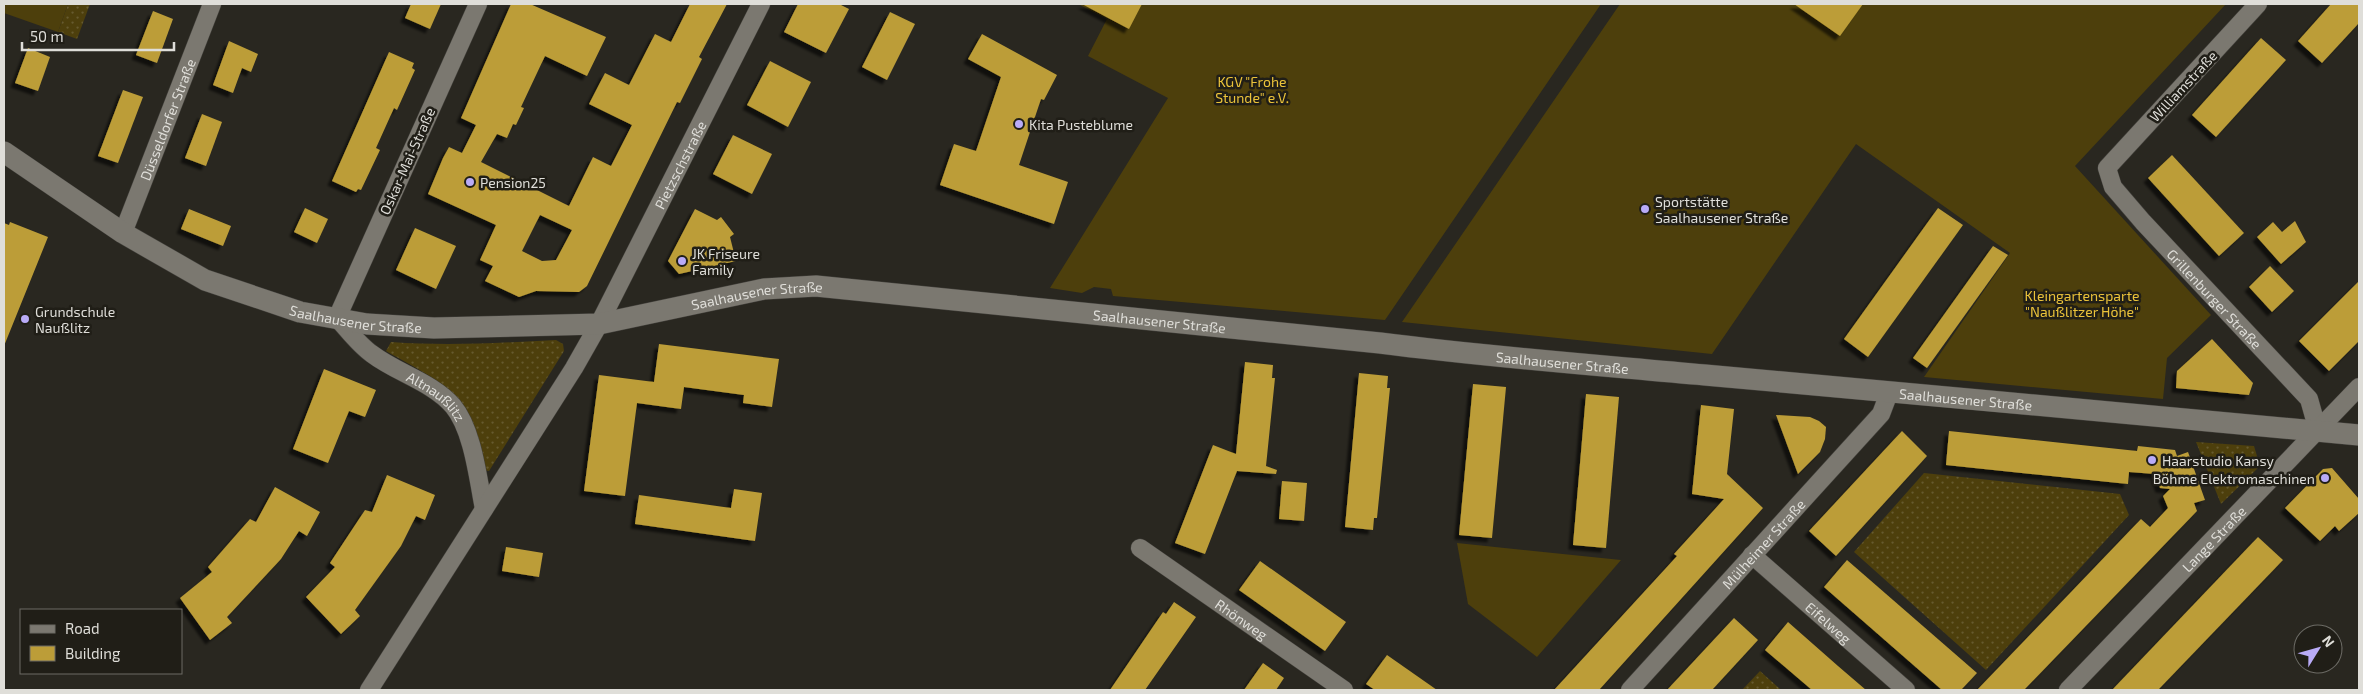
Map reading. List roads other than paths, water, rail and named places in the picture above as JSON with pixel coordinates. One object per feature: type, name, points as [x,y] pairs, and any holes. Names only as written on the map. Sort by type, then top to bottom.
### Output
[{"type":"street","name":"Düsseldorfer Straße","points":[[123,233],[212,4]]},
{"type":"street","name":"Oskar-Mai-Straße","points":[[337,318],[478,4]]},
{"type":"street","name":"Pietzschstraße","points":[[599,324],[762,4]]},
{"type":"street","name":"Williamstraße","points":[[2107,168],[2258,4]]},
{"type":"street","name":"Saalhausener Straße","points":[[4,152],[123,233],[205,280],[300,312],[367,324],[434,328],[599,324],[764,289],[816,286],[1491,356],[1889,393],[2149,414],[2359,435]]},
{"type":"street","name":"Grillenburger Straße","points":[[2107,168],[2113,187],[2143,222],[2309,399],[2318,431]]},
{"type":"street","name":"Altnaußlitz","points":[[337,318],[371,354],[436,392],[453,407],[463,423],[470,445],[484,509]]},
{"type":"street","points":[[369,690],[574,368],[599,324]]},
{"type":"street","name":"Lange Straße","points":[[2068,690],[2359,387]]},
{"type":"street","name":"Mülheimer Straße","points":[[1630,690],[1881,414],[1889,393]]},
{"type":"street","name":"Rhönweg","points":[[1140,548],[1344,690]]},
{"type":"street","name":"Eifelweg","points":[[1752,555],[1906,690]]},
{"type":"place","name":"Kita Pusteblume","points":[[1019,124]]},
{"type":"place","name":"Pension25","points":[[470,182]]},
{"type":"place","name":"Sportstätte Saalhausener Straße","points":[[1645,209]]},
{"type":"place","name":"JK Friseure Family","points":[[682,261]]},
{"type":"place","name":"Grundschule Naußlitz","points":[[25,319]]},
{"type":"place","name":"Haarstudio Kansy","points":[[2152,460]]},
{"type":"place","name":"Böhme Elektromaschinen","points":[[2325,478]]},
{"type":"park label","name":"KGV \"Frohe Stunde\" e.V.","points":[[1252,89]]},
{"type":"park label","name":"Kleingartensparte \"Naußlitzer Höhe\"","points":[[2082,304]]}]
